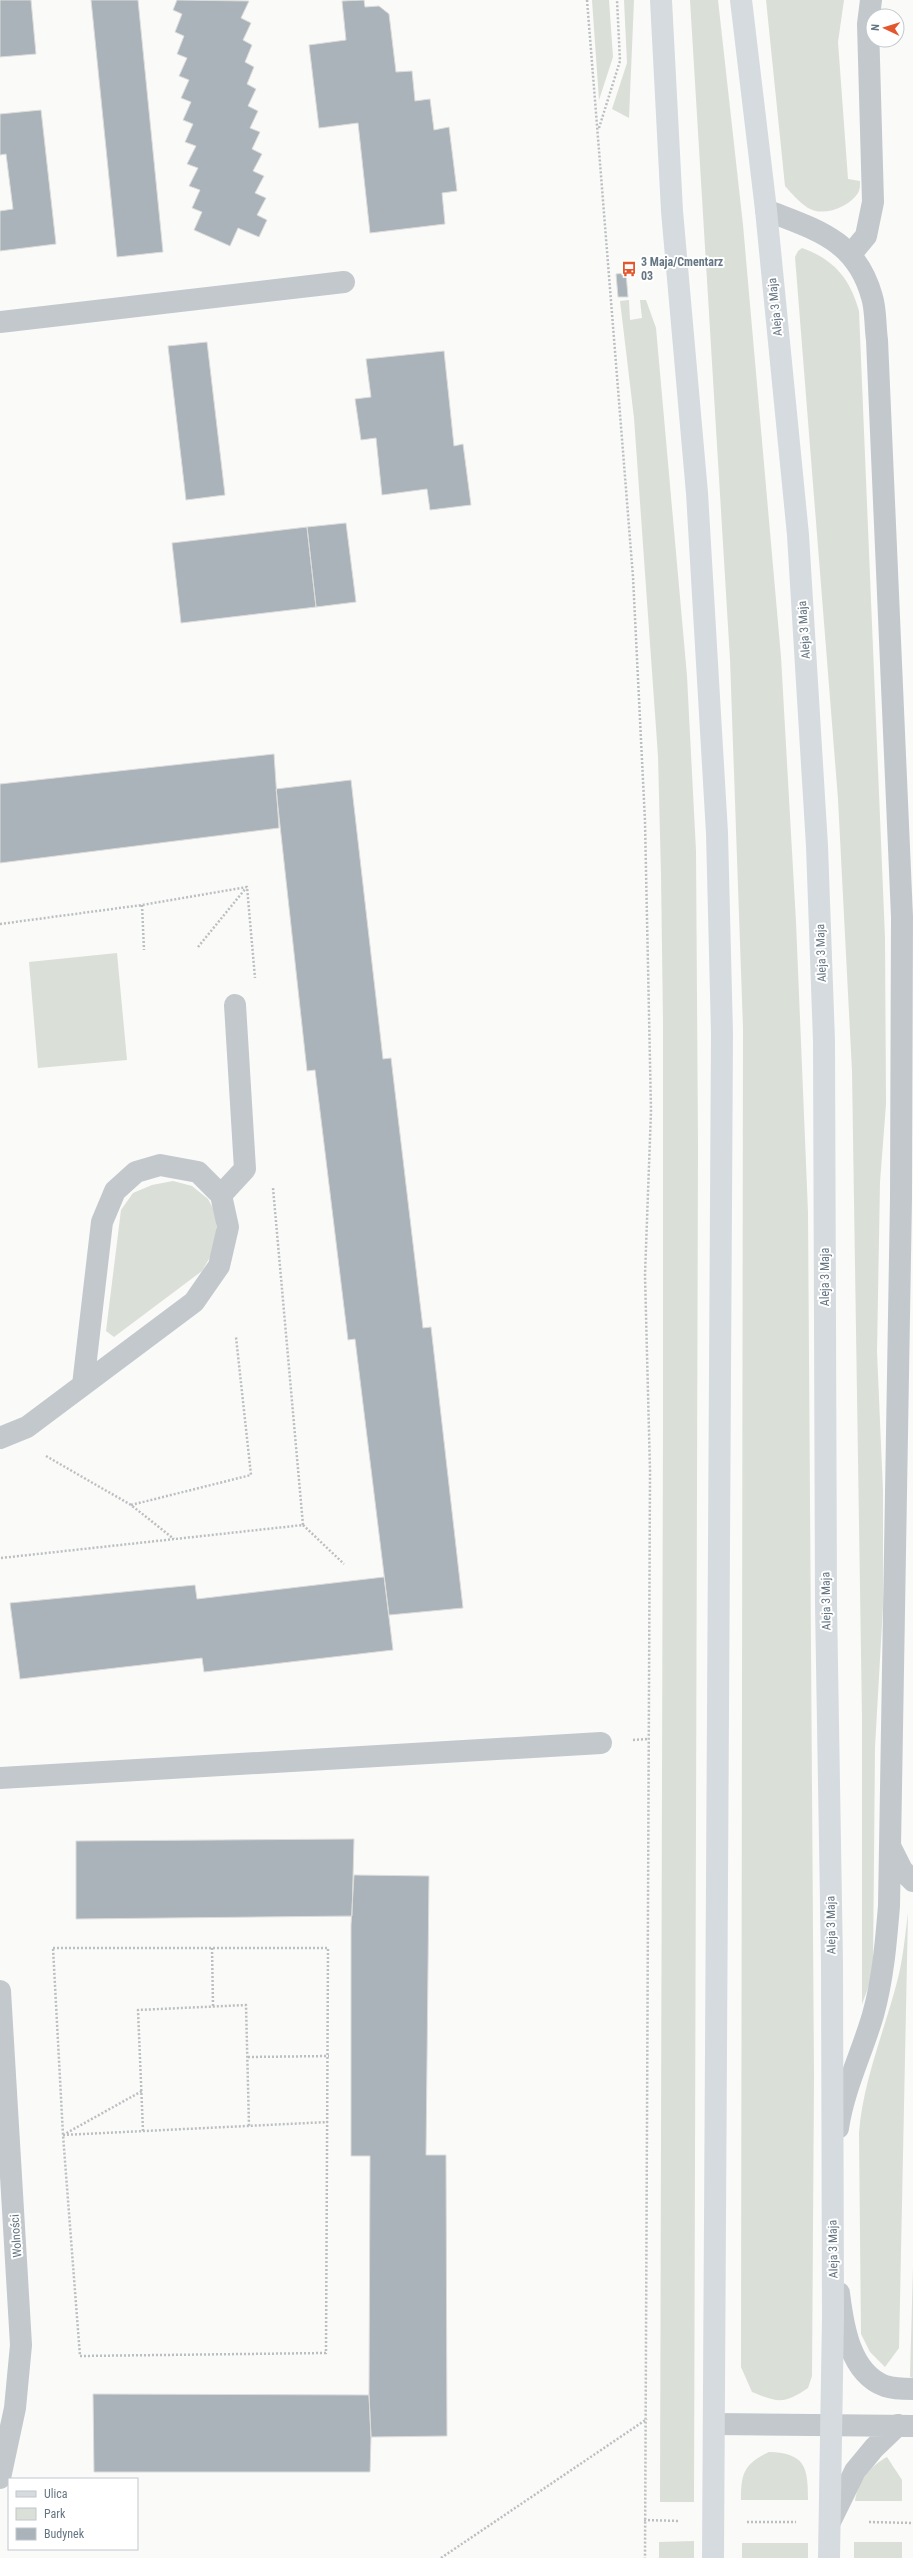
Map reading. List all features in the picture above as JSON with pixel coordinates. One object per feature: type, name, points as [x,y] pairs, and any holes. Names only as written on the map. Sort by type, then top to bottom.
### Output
[{"type":"street","points":[[661,0],[672,211],[697,493],[717,825],[722,1034],[715,2424],[713,2558]]},
{"type":"street","name":"Aleja 3 Maja","points":[[741,0],[766,210],[798,535],[817,846],[824,1041],[826,1604],[832,1963],[833,2254],[829,2558]]},
{"type":"street","points":[[851,254],[866,236],[873,202],[868,24],[871,0]]},
{"type":"street","points":[[766,210],[833,239],[851,254],[864,274],[872,298],[877,340],[902,909],[906,1235],[887,1933],[880,1986],[868,2028],[844,2096],[832,2189]]},
{"type":"street","points":[[0,322],[344,282]]},
{"type":"street","points":[[221,1196],[245,1168],[235,1005]]},
{"type":"street","points":[[0,1438],[27,1427],[194,1302],[219,1266],[228,1227],[221,1196],[198,1172],[160,1165],[136,1172],[115,1191],[102,1222],[83,1385]]},
{"type":"street","points":[[0,1778],[601,1743]]},
{"type":"street","points":[[890,1847],[902,1870],[913,1881]]},
{"type":"street","name":"Wolności","points":[[0,1991],[21,2345],[15,2408],[0,2478]]},
{"type":"street","points":[[833,2254],[845,2328],[857,2361],[870,2377],[885,2386],[913,2389]]},
{"type":"street","points":[[715,2424],[831,2424],[906,2426]]},
{"type":"street","points":[[830,2522],[855,2471],[874,2448],[906,2426]]},
{"type":"path","points":[[588,0],[632,577],[645,829],[651,1111],[645,1275],[650,1471],[647,2418],[645,2558]]},
{"type":"path","points":[[598,130],[620,61],[617,0]]},
{"type":"path","points":[[198,947],[246,887]]},
{"type":"path","points":[[142,905],[144,950]]},
{"type":"path","points":[[131,1505],[252,1475],[236,1337]]},
{"type":"path","points":[[27,1427],[47,1458],[131,1505],[174,1539]]},
{"type":"path","points":[[303,1526],[344,1564]]},
{"type":"path","points":[[53,1948],[328,1948],[328,2056],[326,2353],[80,2356],[63,2135],[53,1948]]},
{"type":"path","points":[[212,1948],[213,2006]]},
{"type":"path","points":[[143,2131],[138,2010],[213,2006],[246,2005],[249,2126]]},
{"type":"path","points":[[248,2057],[328,2056]]},
{"type":"path","points":[[63,2135],[142,2090]]},
{"type":"path","points":[[63,2135],[328,2122]]},
{"type":"path","points":[[442,2558],[647,2418]]},
{"type":"green space","points":[[592,0],[609,0],[613,57],[599,100]]},
{"type":"green space","points":[[624,0],[634,0],[629,118],[612,109],[627,63]]},
{"type":"green space","points":[[690,0],[718,0],[743,225],[781,657],[796,922],[808,1212],[814,2077],[812,2376],[808,2388],[793,2397],[781,2400],[775,2400],[752,2392],[741,2367],[743,1028],[730,659]]},
{"type":"green space","points":[[766,0],[844,0],[838,42],[848,179],[860,181],[860,189],[854,198],[842,207],[835,210],[821,212],[814,211],[799,201],[785,186]]},
{"type":"green space","points":[[802,248],[824,258],[840,272],[851,289],[859,311],[885,938],[886,1104],[880,1182],[877,1352],[883,1491],[883,1606],[875,1747],[873,1966],[871,1980],[862,2004],[862,1717],[852,1071],[838,799],[795,257],[798,251]]},
{"type":"green space","points":[[629,300],[630,320],[642,318],[640,300],[646,300],[656,328],[687,676],[696,851],[698,1146],[694,2502],[660,2502],[663,1427],[663,1021],[661,874],[658,756],[634,418],[620,301]]},
{"type":"green space","points":[[117,953],[127,1060],[38,1068],[29,962]]},
{"type":"green space","points":[[173,1181],[192,1186],[208,1199],[215,1212],[217,1232],[213,1252],[202,1271],[114,1337],[106,1331],[121,1210],[133,1193],[152,1185]]},
{"type":"green space","points":[[908,1913],[899,2348],[885,2367],[870,2352],[861,2334],[859,2133],[861,2114],[869,2076],[899,1974]]},
{"type":"green space","points":[[913,2267],[913,2378],[910,2377]]},
{"type":"green space","points":[[769,2452],[791,2455],[798,2459],[802,2464],[807,2479],[808,2500],[741,2500],[743,2476],[746,2470],[754,2461]]},
{"type":"green space","points":[[887,2457],[902,2480],[902,2501],[855,2501],[859,2487],[866,2475],[875,2465]]},
{"type":"green space","points":[[694,2541],[694,2558],[659,2558],[659,2542]]},
{"type":"green space","points":[[854,2542],[902,2542],[902,2558],[854,2558]]},
{"type":"green space","points":[[742,2543],[808,2543],[808,2558],[742,2558]]},
{"type":"building","points":[[0,0],[31,0],[36,54],[0,57]]},
{"type":"building","points":[[91,0],[138,0],[163,252],[117,257]]},
{"type":"building","points":[[177,0],[249,1],[241,18],[251,23],[243,40],[252,45],[245,62],[254,67],[247,84],[256,89],[248,106],[258,111],[250,128],[260,132],[252,149],[262,154],[253,171],[264,176],[255,193],[266,198],[257,215],[267,220],[259,237],[238,228],[230,246],[194,230],[202,212],[192,208],[200,190],[189,186],[198,168],[187,164],[196,146],[185,142],[193,124],[183,120],[191,102],[181,98],[189,80],[179,76],[187,58],[177,54],[184,36],[175,32],[182,14],[173,10]]},
{"type":"building","points":[[364,0],[365,7],[379,6],[389,14],[396,72],[412,71],[415,101],[430,99],[434,130],[449,127],[457,191],[442,193],[445,224],[370,233],[358,123],[319,128],[309,45],[346,40],[342,1]]},
{"type":"building","points":[[41,110],[56,244],[0,251],[0,211],[13,209],[6,154],[0,155],[0,114]]},
{"type":"building","points":[[626,273],[628,297],[618,297],[616,274]]},
{"type":"building","points":[[207,342],[225,495],[186,500],[168,346]]},
{"type":"building","points":[[444,351],[454,446],[463,444],[471,505],[430,510],[427,489],[382,495],[376,438],[361,440],[355,399],[371,397],[366,359]]},
{"type":"building","points":[[346,523],[356,602],[316,607],[307,527]]},
{"type":"building","points":[[307,527],[316,607],[181,623],[172,543]]},
{"type":"building","points":[[274,754],[279,828],[0,863],[0,784]]},
{"type":"building","points":[[351,780],[383,1059],[391,1058],[423,1328],[431,1327],[463,1608],[389,1615],[355,1339],[348,1340],[315,1070],[307,1071],[276,789]]},
{"type":"building","points":[[384,1577],[393,1650],[204,1672],[202,1658],[20,1679],[10,1603],[195,1585],[197,1599]]},
{"type":"building","points":[[354,1839],[352,1916],[76,1919],[76,1841]]},
{"type":"building","points":[[354,1875],[429,1876],[426,2155],[446,2155],[447,2436],[371,2437],[369,2395],[370,2156],[351,2156],[351,1925]]},
{"type":"building","points":[[93,2394],[369,2395],[371,2437],[370,2472],[94,2472]]},
{"type":"place","name":"3 Maja/Cmentarz 03","points":[[629,269]]}]
